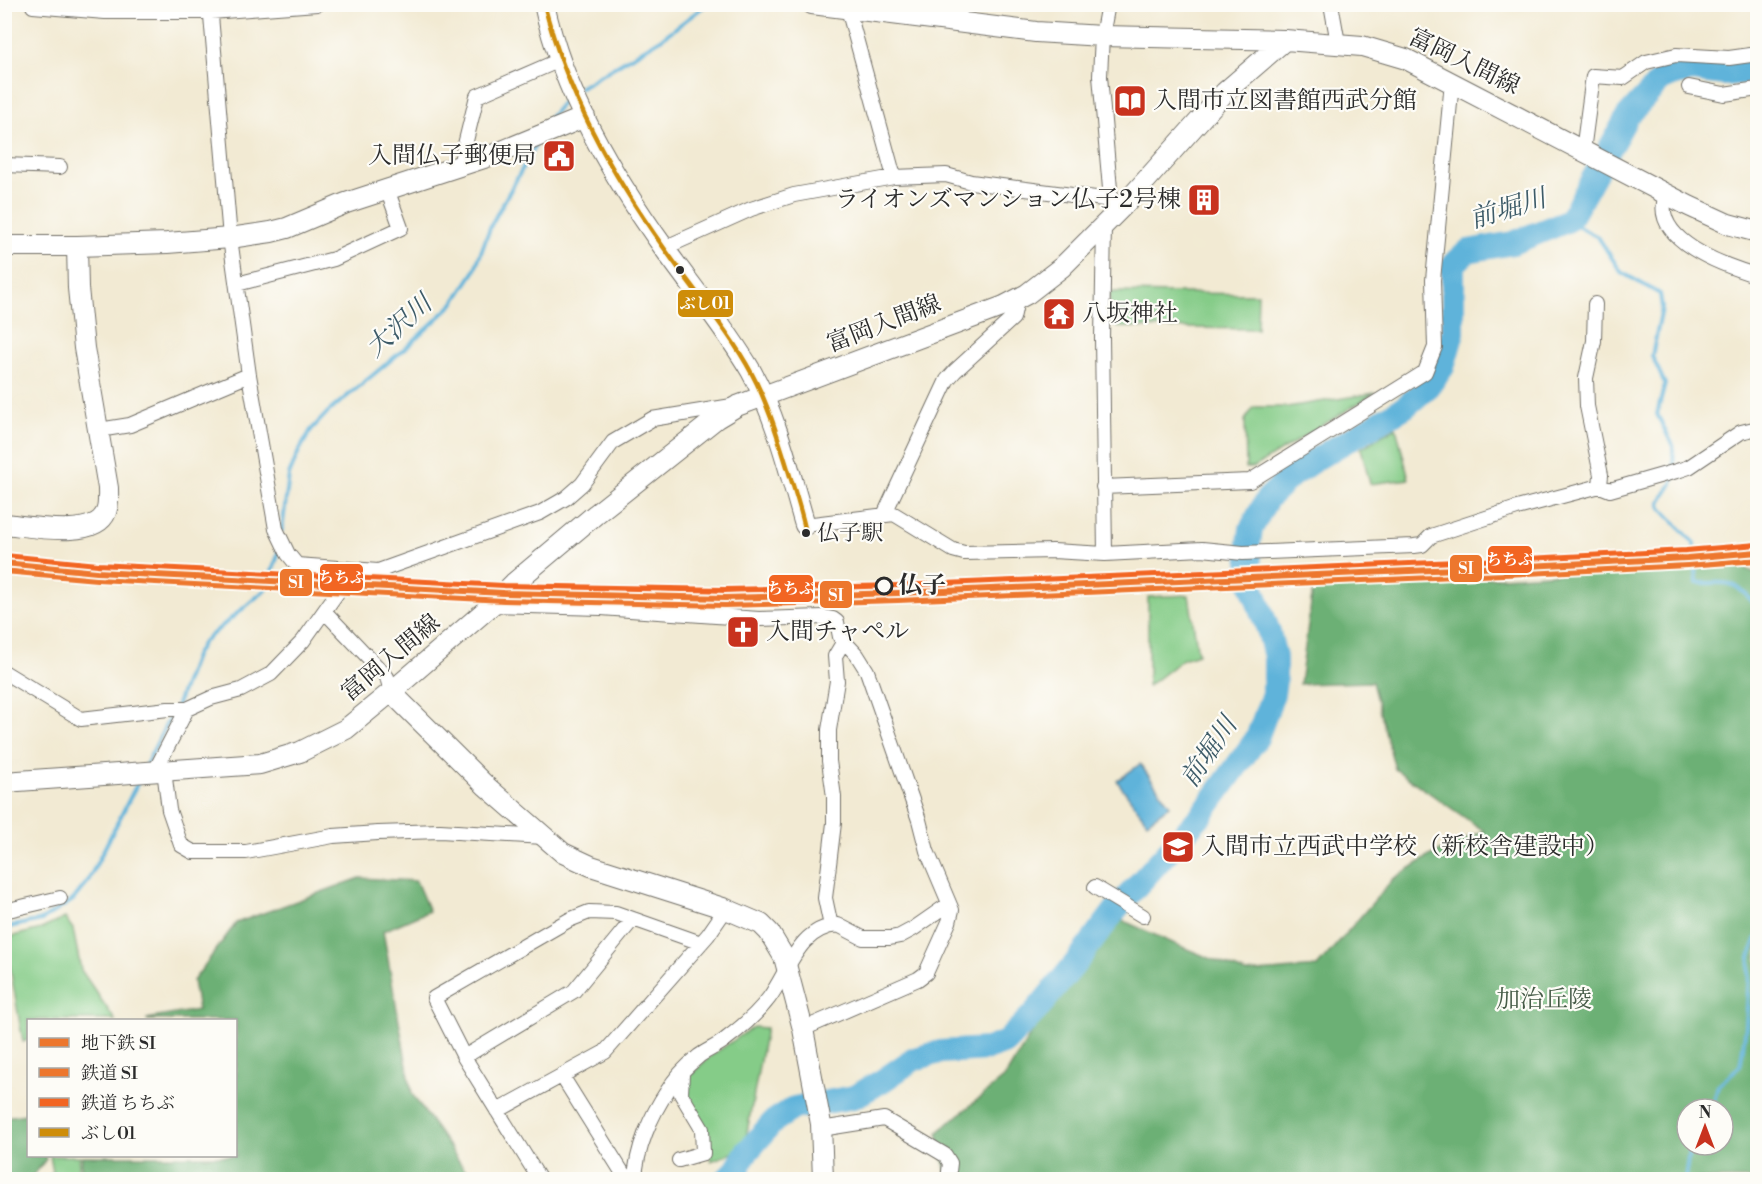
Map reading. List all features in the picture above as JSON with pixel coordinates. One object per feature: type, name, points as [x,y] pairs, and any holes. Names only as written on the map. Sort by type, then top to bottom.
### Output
[{"type":"street","points":[[33,6],[105,12],[317,4]]},
{"type":"street","points":[[544,4],[564,69],[581,109],[629,198],[736,347],[763,396],[785,457],[805,525],[894,514],[953,550],[964,553],[1105,554],[1202,549],[1249,553],[1422,544],[1431,536],[1506,511],[1600,486],[1610,490],[1689,466],[1741,432],[1758,428]]},
{"type":"street","points":[[812,4],[848,9],[960,14],[1036,32],[1102,36],[1285,40]]},
{"type":"street","points":[[664,248],[751,209],[795,195],[894,177],[946,175],[971,182],[1117,203],[1100,76],[1102,36],[1108,4]]},
{"type":"street","points":[[1331,4],[1338,43]]},
{"type":"street","points":[[211,8],[230,238],[249,375],[276,529],[288,554],[297,565],[378,571],[540,513],[566,498],[582,484],[613,442],[652,419],[737,406]]},
{"type":"street","points":[[848,9],[894,177]]},
{"type":"street","name":"富岡入間線","points":[[4,782],[260,764],[300,752],[346,729],[596,514],[717,418],[737,406],[1017,300],[1062,267],[1104,226],[1117,203],[1225,92],[1285,40],[1362,46],[1406,59],[1666,195],[1728,224],[1758,232]]},
{"type":"street","points":[[1596,157],[1593,76],[1623,78],[1646,62],[1676,55],[1729,58],[1755,51]]},
{"type":"street","points":[[460,165],[477,96],[564,69]]},
{"type":"street","points":[[1103,487],[1250,481],[1425,372],[1435,347],[1433,280],[1452,82]]},
{"type":"street","points":[[1689,87],[1724,94],[1758,89]]},
{"type":"street","points":[[4,246],[166,243],[230,238],[287,228],[346,203],[490,156],[581,109]]},
{"type":"street","points":[[4,165],[60,167]]},
{"type":"street","points":[[237,284],[334,259],[401,228],[387,189]]},
{"type":"street","points":[[1666,195],[1663,204],[1664,215],[1672,230],[1684,243],[1728,267],[1758,276]]},
{"type":"street","points":[[1104,226],[1102,338],[1105,554]]},
{"type":"street","points":[[4,524],[81,529],[92,526],[106,513],[108,504],[99,430],[84,348],[78,288],[77,246]]},
{"type":"street","points":[[884,515],[947,380],[1013,318],[1017,300]]},
{"type":"street","points":[[1596,304],[1594,340],[1586,378],[1587,406],[1601,475],[1600,486]]},
{"type":"street","points":[[99,430],[130,425],[249,375]]},
{"type":"street","points":[[4,672],[81,719],[186,709],[211,698],[241,690],[271,674],[303,641],[325,612],[337,593],[338,568]]},
{"type":"street","points":[[492,605],[601,608],[759,619],[823,617],[833,618],[837,622],[840,637],[857,655],[867,671],[919,820],[927,850],[952,910],[949,922],[926,973],[918,979],[802,1029]]},
{"type":"street","points":[[325,612],[387,678],[391,692],[486,786],[563,853],[591,866],[726,909],[761,924],[775,942],[787,967],[813,1079],[821,1126],[823,1179]]},
{"type":"street","points":[[831,926],[825,898],[834,823],[829,730],[837,681],[835,656],[844,641]]},
{"type":"street","points":[[186,709],[151,771],[182,845],[193,852],[246,852],[333,836],[390,832],[440,831],[544,837]]},
{"type":"street","points":[[1095,887],[1143,916]]},
{"type":"street","points":[[4,912],[60,898]]},
{"type":"street","points":[[635,1179],[635,1171],[647,1129],[668,1089],[700,1056],[746,1024],[769,998],[798,948],[816,930],[831,926],[845,928],[863,938],[890,938],[914,929],[949,904]]},
{"type":"street","points":[[497,1111],[605,1052],[701,943],[726,909]]},
{"type":"street","points":[[540,1179],[464,1057],[434,998],[569,920],[590,912],[616,913],[701,943]]},
{"type":"street","points":[[464,1057],[574,991],[633,919]]},
{"type":"street","points":[[679,1160],[703,1152],[702,1129],[681,1094],[682,1074]]},
{"type":"street","points":[[562,1076],[627,1179]]},
{"type":"street","points":[[821,1126],[884,1119],[945,1155],[950,1163],[948,1179]]},
{"type":"street","points":[[905,1179],[910,1179]]},
{"type":"green space","points":[[1110,292],[1258,294],[1257,329],[1117,327],[1110,322]]},
{"type":"green space","points":[[1375,393],[1253,468],[1246,468],[1245,420],[1254,407],[1287,407]]},
{"type":"green space","points":[[1396,427],[1409,479],[1370,484],[1361,448]]},
{"type":"green space","name":"加治丘陵","points":[[1736,563],[1757,574],[1757,1179],[947,1179],[938,1132],[1005,1077],[1104,912],[1246,973],[1317,967],[1393,879],[1431,855],[1484,831],[1395,769],[1372,682],[1300,684],[1313,588]]},
{"type":"green space","points":[[1189,595],[1198,654],[1183,659],[1148,686],[1148,597]]},
{"type":"green space","points":[[360,878],[416,881],[429,911],[383,931],[412,1094],[463,1167],[476,1179],[80,1179],[82,1157],[237,1157],[237,1019],[147,1019],[198,1010],[193,981],[236,923]]},
{"type":"green space","points":[[65,918],[73,929],[81,970],[114,1019],[27,1019],[27,1040],[23,1042],[5,938],[41,929]]},
{"type":"green space","points":[[753,1027],[766,1028],[744,1149],[711,1161],[704,1124],[687,1098],[686,1080],[708,1058]]},
{"type":"green space","points":[[26,1114],[27,1157],[45,1157],[31,1179],[5,1179],[5,1117]]},
{"type":"green space","points":[[50,1157],[80,1157],[77,1179],[45,1179],[53,1172]]},
{"type":"water","points":[[1140,764],[1170,805],[1147,822],[1117,781]]},
{"type":"waterway","name":"大沢川","points":[[579,88],[661,39],[707,4]]},
{"type":"waterway","name":"前堀川","points":[[726,1180],[774,1121],[794,1108],[854,1097],[914,1059],[940,1052],[987,1049],[1006,1042],[1035,1012],[1117,908],[1202,814],[1257,738],[1273,694],[1275,657],[1269,632],[1251,584],[1249,543],[1251,529],[1267,499],[1291,476],[1405,407],[1428,387],[1443,367],[1453,332],[1453,265],[1468,251],[1513,243],[1567,221],[1572,216],[1627,117],[1661,80],[1692,70],[1724,74],[1758,71]]},
{"type":"waterway","name":"大沢川","points":[[546,126],[551,116],[568,96]]},
{"type":"waterway","name":"大沢川","points":[[282,530],[289,475],[311,430],[328,412],[408,346],[453,304],[474,272],[491,225],[535,146]]},
{"type":"waterway","points":[[1567,221],[1598,237],[1621,272],[1660,294],[1662,308],[1652,356],[1665,384],[1657,414],[1673,446],[1674,469]]},
{"type":"waterway","points":[[1674,476],[1672,484],[1660,502],[1661,508],[1694,543],[1697,583],[1732,584],[1743,591],[1758,607]]},
{"type":"waterway","name":"大沢川","points":[[176,707],[195,656],[203,642],[265,590],[279,547]]},
{"type":"waterway","points":[[146,765],[172,713]]},
{"type":"waterway","points":[[4,928],[42,920],[73,900],[88,881],[139,780]]},
{"type":"waterway","points":[[1715,1097],[1718,1085],[1740,1066],[1746,1026],[1750,956],[1758,935]]},
{"type":"waterway","points":[[746,1153],[750,1180]]},
{"type":"waterway","points":[[1685,1180],[1688,1157]]},
{"type":"metro line","name":"SI","points":[[4,563],[97,572],[504,593],[725,598],[898,593],[1527,566],[1758,552]]},
{"type":"rail line","name":"ちちぶ","points":[[5,556],[98,565],[504,586],[725,590],[898,586],[1527,559],[1757,545]]},
{"type":"rail line","name":"SI","points":[[4,571],[97,579],[504,600],[725,605],[898,600],[1527,573],[1758,560]]},
{"type":"transit line","name":"ぶし01","points":[[544,4],[578,101],[608,161],[644,219],[743,357],[758,386],[778,437],[806,533]]},
{"type":"place","name":"入間市立図書館西武分館","points":[[1130,101]]},
{"type":"place","name":"入間仏子郵便局","points":[[559,156]]},
{"type":"place","name":"ライオンズマンション仏子2号棟","points":[[1204,200]]},
{"type":"place","name":"八坂神社","points":[[1059,314]]},
{"type":"place","name":"仏子駅","points":[[806,533]]},
{"type":"place","name":"仏子","points":[[884,586]]},
{"type":"place","name":"入間チャペル","points":[[743,632]]},
{"type":"place","name":"入間市立西武中学校（新校舎建設中）","points":[[1178,847]]}]
